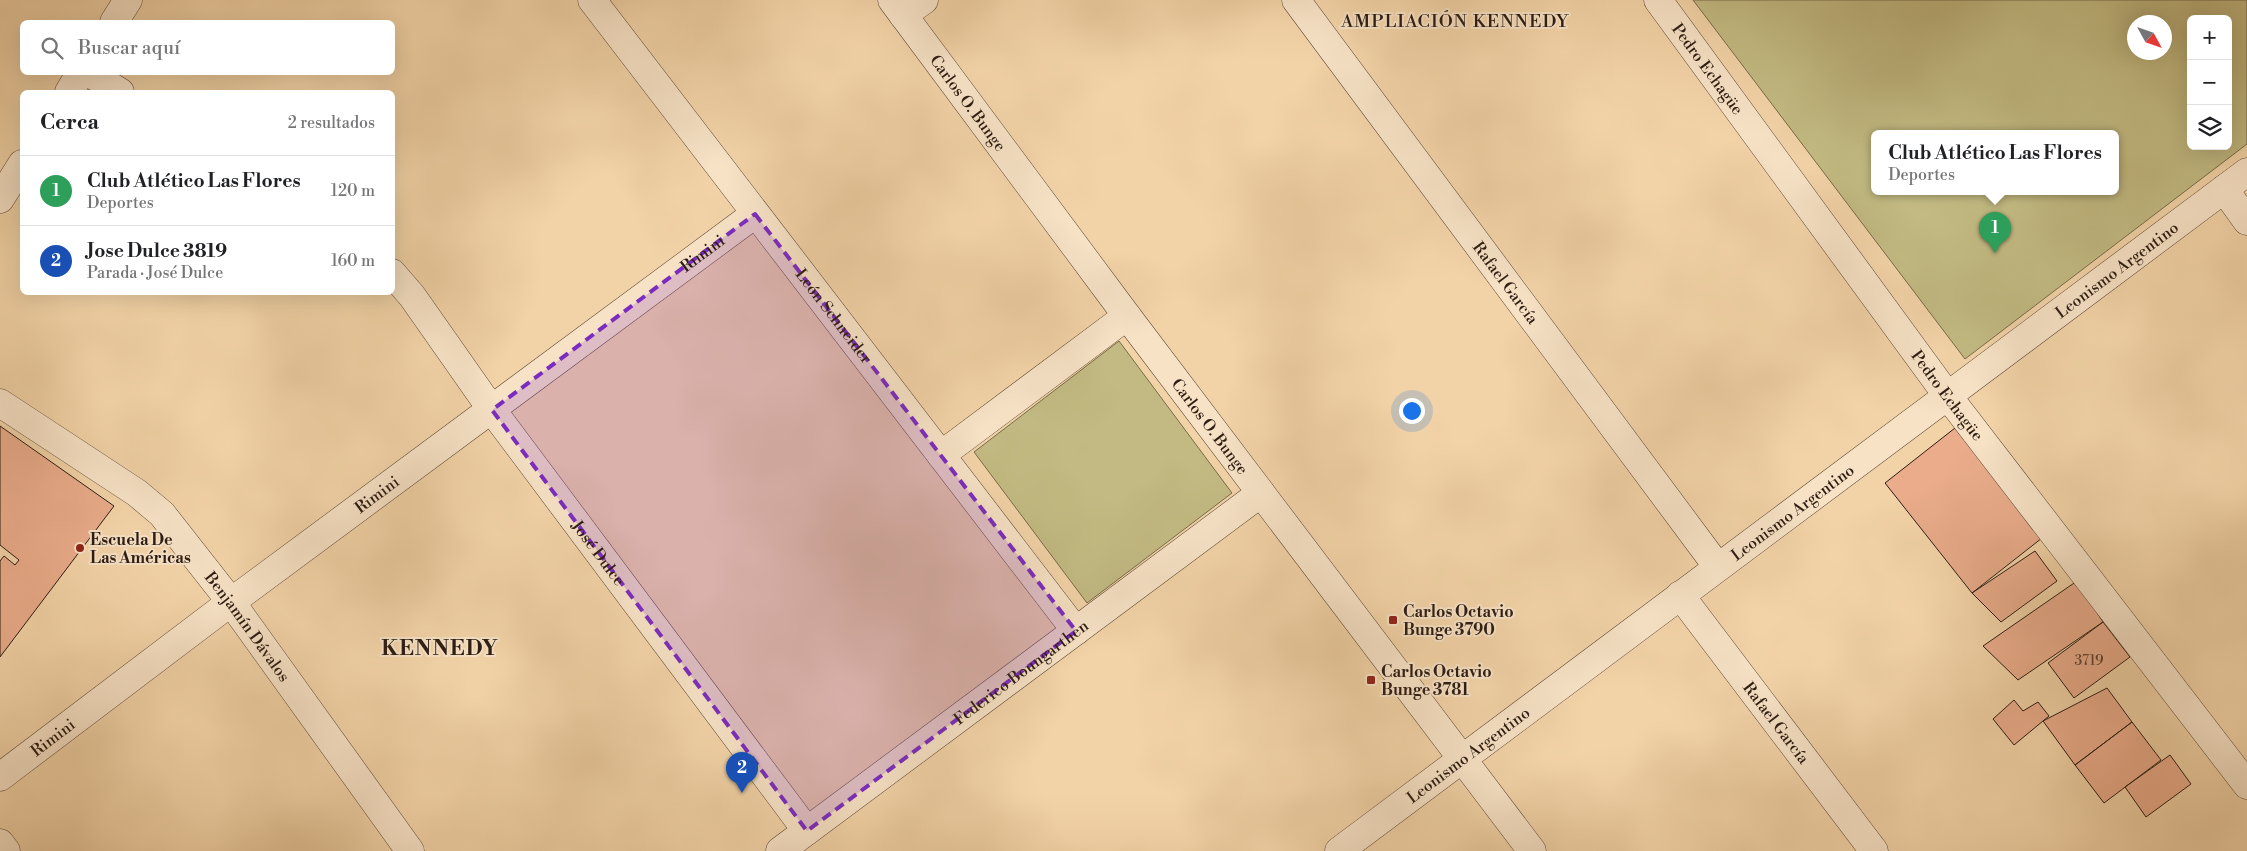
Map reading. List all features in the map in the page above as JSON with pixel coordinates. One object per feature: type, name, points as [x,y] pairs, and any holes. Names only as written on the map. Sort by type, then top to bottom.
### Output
[{"type":"street","points":[[115,20],[128,0]]},
{"type":"street","name":"León Schneider","points":[[592,0],[1076,631]]},
{"type":"street","name":"Rafael García","points":[[1296,0],[1717,566]]},
{"type":"street","name":"Pedro Echagüe","points":[[1658,0],[1947,395],[2247,785]]},
{"type":"street","name":"Carlos O. Bunge","points":[[906,5],[1127,316],[1532,851]]},
{"type":"street","points":[[69,90],[79,75]]},
{"type":"street","points":[[93,75],[117,90]]},
{"type":"street","points":[[0,199],[20,167]]},
{"type":"street","name":"Leonismo Argentino","points":[[1338,851],[1717,566],[2247,172]]},
{"type":"street","points":[[2224,189],[2247,221]]},
{"type":"street","name":"Rimini","points":[[0,777],[231,602],[755,214]]},
{"type":"street","name":"José Dulce","points":[[395,276],[412,296],[492,410],[807,831]]},
{"type":"street","points":[[941,454],[1127,316]]},
{"type":"street","name":"Benjamín Dávalos","points":[[0,403],[137,493],[162,514],[231,602],[410,851]]},
{"type":"street","name":"Federico Boungarthen","points":[[780,851],[1261,492]]},
{"type":"street","name":"Rafael García","points":[[1680,595],[1874,851]]},
{"type":"street","points":[[0,843],[6,851]]},
{"type":"highlighted area","points":[[755,214],[1076,631],[807,831],[492,410]]},
{"type":"shaded area","points":[[1693,0],[2247,0],[2247,144],[1965,359]]},
{"type":"shaded area","points":[[1119,341],[1232,493],[1087,603],[974,452]]},
{"type":"building","points":[[0,426],[114,506],[0,657],[0,561],[4,556],[15,565],[19,560],[0,545]]},
{"type":"building","points":[[1955,428],[2042,538],[1972,593],[1885,483]]},
{"type":"building","points":[[2035,551],[2057,581],[2001,622],[1972,593]]},
{"type":"building","points":[[2077,581],[2103,622],[2018,680],[1983,646]]},
{"type":"building","points":[[2103,622],[2130,657],[2074,698],[2048,663]]},
{"type":"building","points":[[2107,688],[2132,722],[2075,765],[2043,721]]},
{"type":"building","points":[[2014,700],[2023,711],[2038,702],[2049,716],[2014,745],[1993,719]]},
{"type":"building","points":[[2132,722],[2161,760],[2104,803],[2075,765]]},
{"type":"building","points":[[2170,755],[2191,784],[2146,817],[2125,787]]},
{"type":"place","name":"Club Atlético Las Flores","points":[[1995,253]]},
{"type":"place","name":"Escuela De Las Américas","points":[[80,548]]},
{"type":"place","name":"Carlos Octavio Bunge 3790","points":[[1393,620]]},
{"type":"place","name":"Carlos Octavio Bunge 3781","points":[[1371,680]]},
{"type":"place","name":"Jose Dulce 3819","points":[[742,793]]},
{"type":"district","name":"AMPLIACIÓN KENNEDY","points":[[1455,21]]},
{"type":"district","name":"KENNEDY","points":[[440,648]]}]
